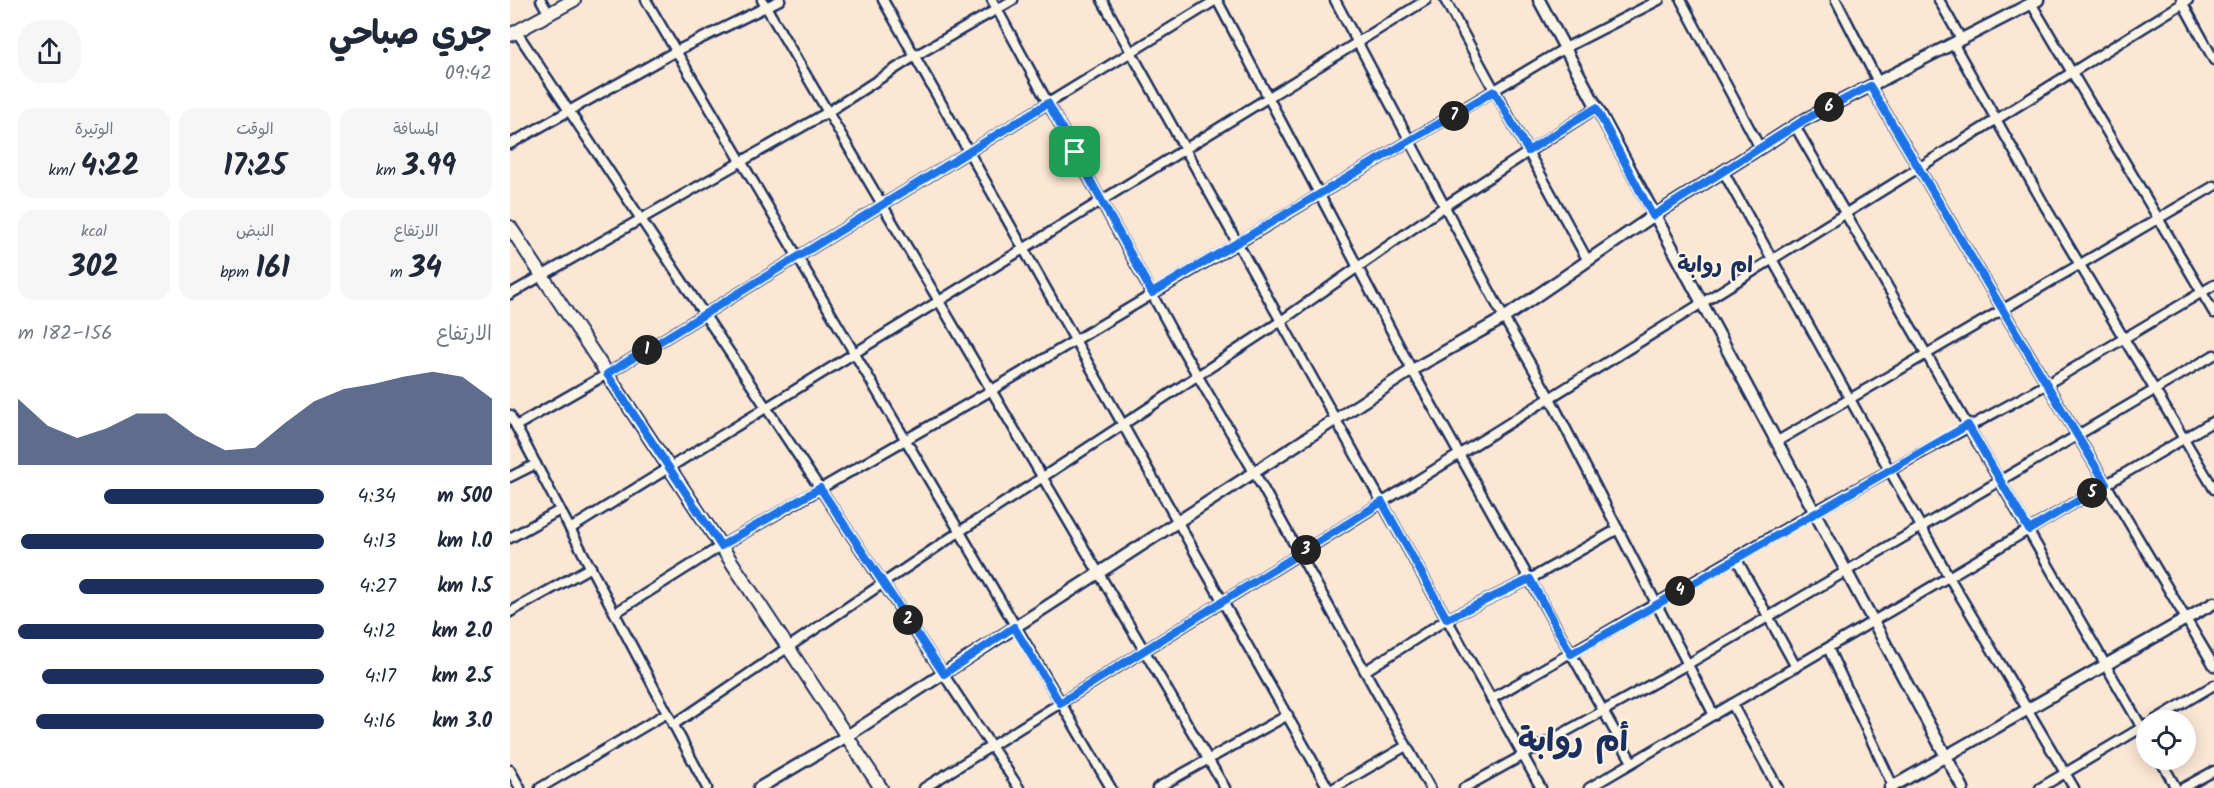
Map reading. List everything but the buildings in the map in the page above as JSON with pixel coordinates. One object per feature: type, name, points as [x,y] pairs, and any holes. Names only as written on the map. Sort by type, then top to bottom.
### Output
[{"type":"main road","points":[[513,33],[574,0]]},
{"type":"main road","points":[[510,227],[881,788]]},
{"type":"street","points":[[541,0],[549,14]]},
{"type":"street","points":[[646,0],[1111,788]]},
{"type":"street","points":[[510,144],[568,109],[764,4],[780,0]]},
{"type":"street","points":[[883,0],[1179,520],[1328,788]]},
{"type":"street","points":[[510,294],[828,112],[995,4],[1013,0]]},
{"type":"street","points":[[1102,0],[1541,788]]},
{"type":"street","points":[[516,426],[705,315],[1217,0],[1412,370],[1632,762]]},
{"type":"street","points":[[1335,0],[1504,318],[1550,398],[1714,715]]},
{"type":"street","points":[[570,529],[853,352],[940,302],[1184,147],[1426,0]]},
{"type":"street","points":[[1445,0],[1588,261]]},
{"type":"street","points":[[1539,0],[1653,216],[1963,788]]},
{"type":"street","points":[[615,613],[721,546],[992,390],[1319,194],[1411,143],[1565,48],[1659,0]]},
{"type":"street","points":[[1681,0],[1760,148]]},
{"type":"street","points":[[1836,0],[1874,84],[1918,168],[2214,666]]},
{"type":"street","points":[[1939,0],[1996,119],[2182,440],[2214,489]]},
{"type":"street","points":[[924,788],[2183,1],[2213,54]]},
{"type":"street","points":[[759,788],[847,736],[944,674],[1412,370],[1504,318],[1653,216],[1795,126],[2035,2],[2072,72],[2214,313]]},
{"type":"street","points":[[764,4],[1225,788]]},
{"type":"street","points":[[995,4],[1198,376],[1430,788]]},
{"type":"street","points":[[513,33],[568,109],[1019,788]]},
{"type":"street","points":[[673,725],[958,532],[1044,478],[1281,321],[1445,206],[1596,108]]},
{"type":"street","points":[[1795,126],[2136,714]]},
{"type":"street","points":[[1723,171],[1949,577],[2073,788]]},
{"type":"street","points":[[1776,442],[2214,186]]},
{"type":"street","points":[[1491,699],[1657,605],[1814,512],[1968,425],[2047,384],[2214,285]]},
{"type":"street","points":[[1464,788],[1524,757],[1688,664],[2214,355]]},
{"type":"street","points":[[510,415],[707,788]]},
{"type":"street","points":[[1589,788],[2214,422]]},
{"type":"street","points":[[510,477],[536,464]]},
{"type":"street","points":[[510,538],[560,510]]},
{"type":"street","points":[[1365,671],[1447,619],[1530,579],[1618,529]]},
{"type":"street","points":[[1736,558],[1796,667]]},
{"type":"street","points":[[510,612],[591,567]]},
{"type":"street","points":[[1828,648],[1892,787],[2214,603]]},
{"type":"street","points":[[2172,710],[2214,685]]},
{"type":"street","points":[[1732,704],[1778,788]]},
{"type":"street","points":[[540,788],[667,713]]},
{"type":"street","points":[[1157,788],[1288,715]]},
{"type":"street","points":[[2040,788],[2136,734]]},
{"type":"street","points":[[1334,788],[1406,746]]},
{"type":"street","points":[[510,770],[520,788]]},
{"type":"street","points":[[2166,770],[2176,788]]},
{"type":"street","points":[[2182,788],[2214,771]]},
{"type":"district","name":"ام روابة","points":[[1715,264]]},
{"type":"district","name":"أم روابة","points":[[1573,740]]},
{"type":"route","points":[[1870,86],[2106,484],[2029,530],[1968,425],[1571,654],[1530,579],[1447,619],[1382,502],[1060,703],[1014,627],[944,674],[820,488],[721,546],[607,374],[1048,103],[1075,152],[1152,293],[1319,194],[1411,143],[1494,91],[1528,151],[1596,108],[1653,216],[1804,120],[1870,86]]}]
